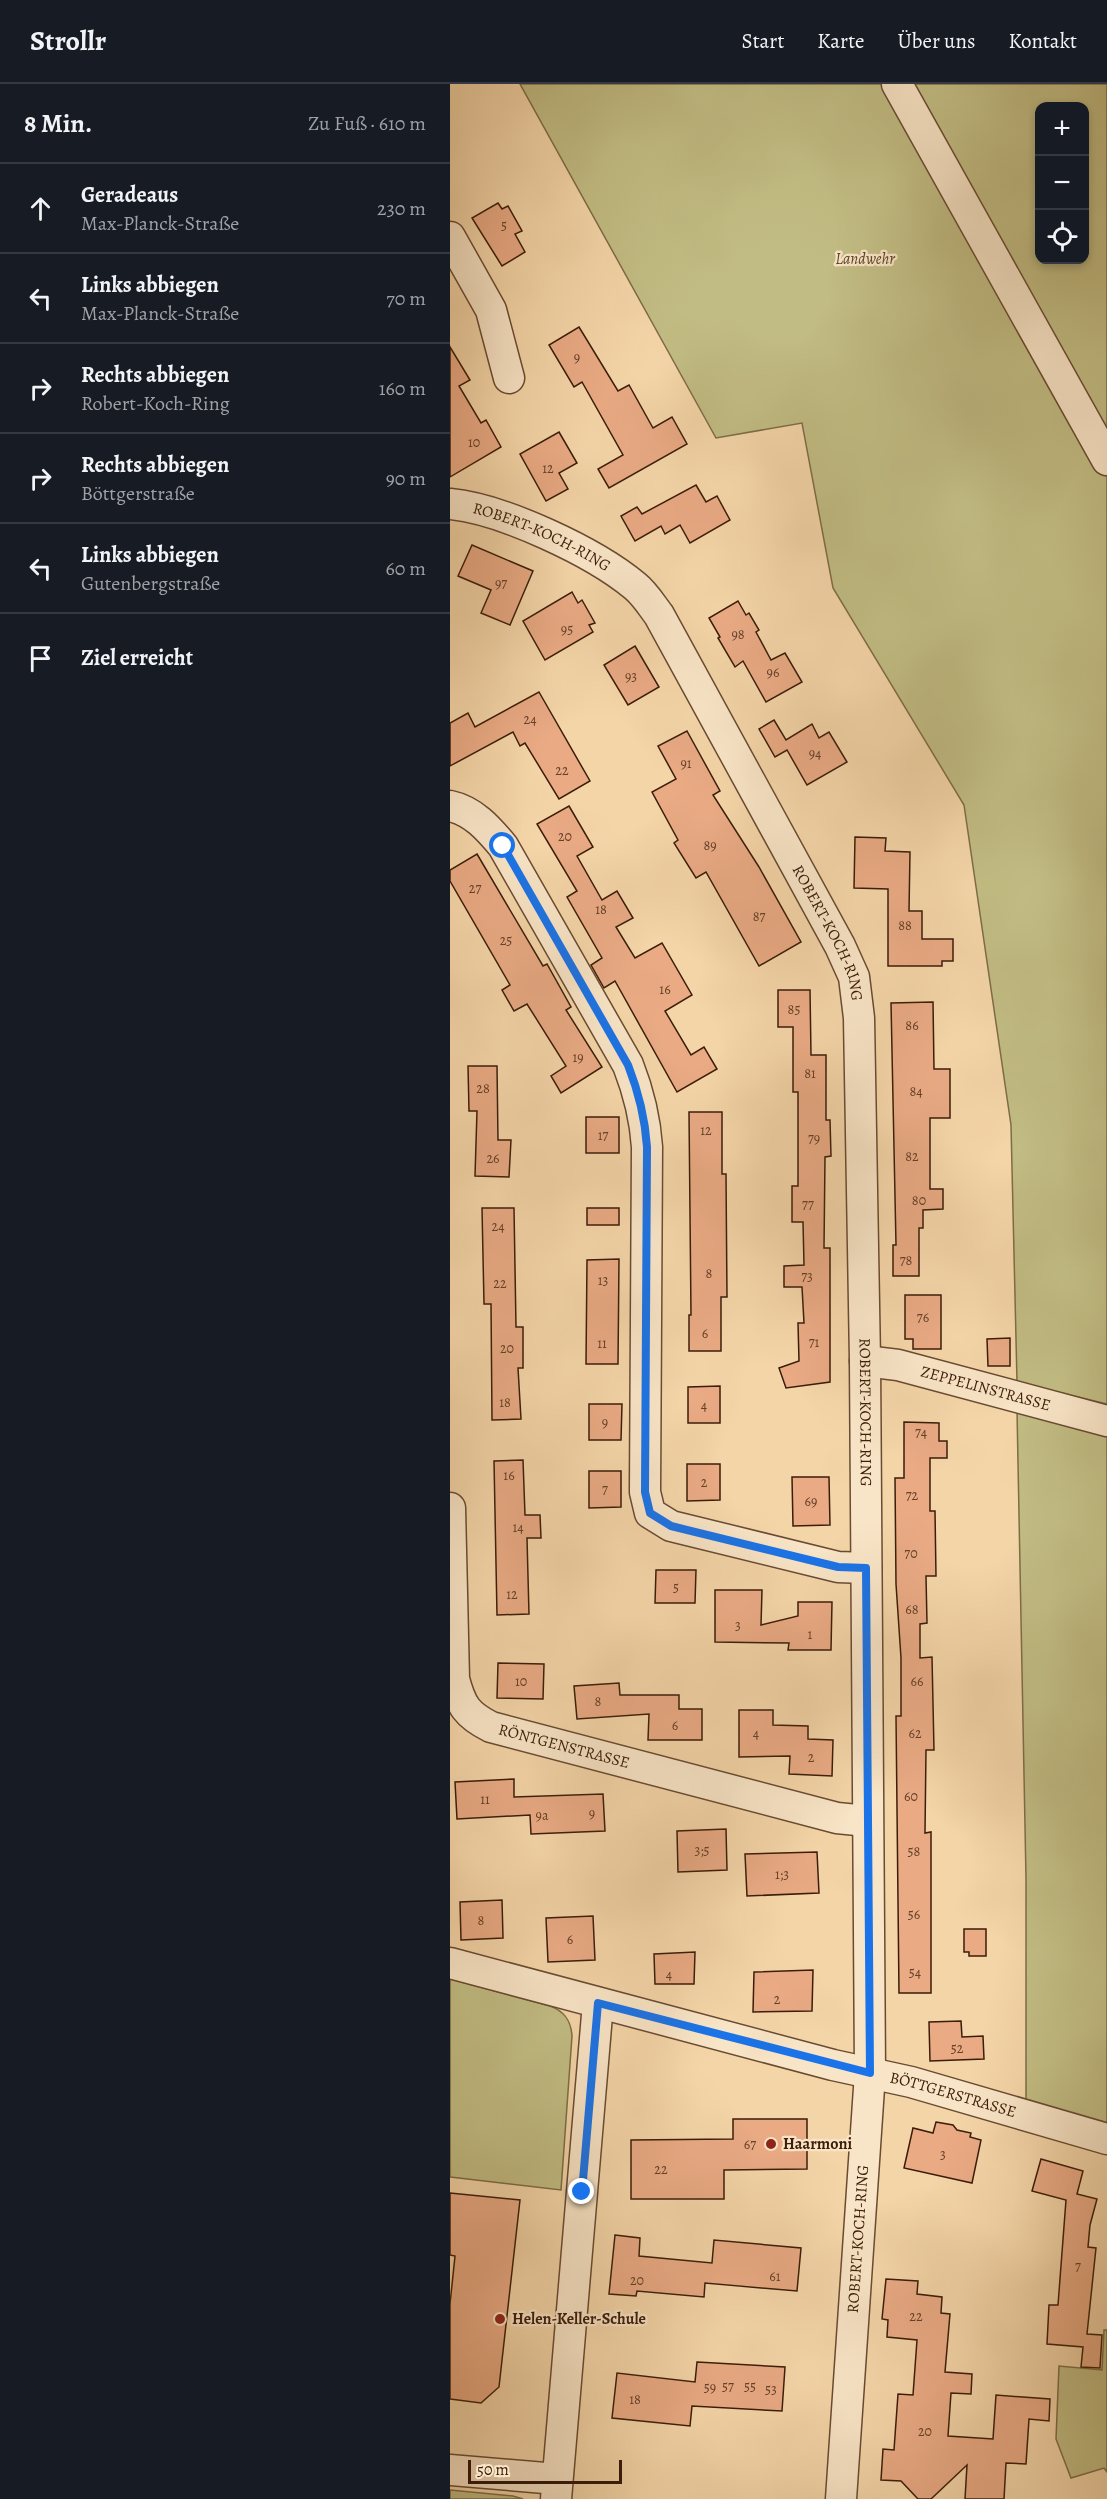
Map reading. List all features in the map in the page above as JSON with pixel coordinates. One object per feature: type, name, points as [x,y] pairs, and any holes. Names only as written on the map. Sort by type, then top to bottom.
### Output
[{"type":"street","points":[[897,84],[1107,460]]},
{"type":"street","points":[[450,237],[492,310],[509,378]]},
{"type":"street","name":"ROBERT-KOCH-RING","points":[[450,504],[494,512],[522,524],[588,555],[637,587],[659,615],[840,946],[854,977],[859,1018],[865,1361],[870,2073],[841,2499]]},
{"type":"street","points":[[450,806],[469,813],[486,826],[503,846],[628,1065],[639,1093],[645,1119],[647,1147],[645,1492],[650,1513],[671,1526],[838,1567],[866,1568]]},
{"type":"street","name":"ZEPPELINSTRASSE","points":[[865,1361],[898,1365],[1107,1421]]},
{"type":"street","name":"RÖNTGENSTRASSE","points":[[450,1508],[454,1679],[459,1700],[473,1718],[491,1727],[837,1818],[867,1821]]},
{"type":"street","name":"BÖTTGERSTRASSE","points":[[450,1963],[911,2082],[1107,2139]]},
{"type":"street","points":[[450,2470],[556,2489],[598,2003]]},
{"type":"green space","name":"Landwehr","points":[[520,84],[1107,84],[1107,1404],[1017,1382],[1011,1125],[964,805],[833,588],[802,423],[716,438]]},
{"type":"green space","points":[[1017,1411],[1107,1433],[1107,2129],[1026,2108],[1026,1878]]},
{"type":"green space","points":[[450,1979],[550,2006],[563,2013],[568,2021],[572,2036],[561,2190],[450,2177]]},
{"type":"green space","points":[[1104,2330],[1107,2330],[1107,2472],[1104,2468],[1071,2478],[1056,2439],[1059,2366],[1102,2370]]},
{"type":"green space","points":[[450,2490],[513,2496],[523,2499],[450,2499]]},
{"type":"building","points":[[498,203],[502,209],[508,206],[522,231],[515,234],[525,252],[502,266],[472,218]]},
{"type":"building","points":[[579,327],[618,391],[629,385],[653,428],[672,417],[687,444],[609,488],[598,469],[623,455],[582,382],[574,387],[549,345]]},
{"type":"building","points":[[450,347],[470,380],[459,386],[481,423],[486,420],[501,447],[450,477]]},
{"type":"building","points":[[559,432],[577,463],[559,473],[568,489],[546,501],[520,454]]},
{"type":"building","points":[[696,485],[706,502],[717,496],[730,520],[690,543],[680,525],[665,534],[661,526],[635,541],[621,516],[637,507],[642,514]]},
{"type":"building","points":[[472,545],[533,571],[510,625],[481,613],[491,590],[458,576]]},
{"type":"building","points":[[572,592],[578,603],[582,600],[595,623],[589,625],[593,632],[545,660],[523,621]]},
{"type":"building","points":[[738,601],[746,615],[749,613],[759,630],[756,632],[771,660],[785,653],[802,682],[766,702],[743,661],[735,667],[709,618]]},
{"type":"building","points":[[635,646],[659,687],[628,705],[604,665]]},
{"type":"building","points":[[539,692],[590,781],[559,799],[525,743],[520,746],[513,732],[450,766],[450,723],[468,713],[475,727]]},
{"type":"building","points":[[774,720],[786,740],[812,724],[819,738],[829,732],[847,762],[807,785],[787,750],[775,757],[759,729]]},
{"type":"building","points":[[687,731],[720,791],[713,795],[759,867],[801,942],[759,966],[706,872],[696,878],[674,843],[678,840],[652,792],[676,779],[658,746]]},
{"type":"building","points":[[569,806],[593,847],[577,856],[602,900],[617,891],[633,918],[616,927],[635,958],[662,943],[692,995],[665,1011],[691,1055],[704,1047],[717,1069],[677,1092],[615,981],[604,988],[591,965],[602,958],[567,897],[577,891],[537,824]]},
{"type":"building","points":[[855,837],[886,838],[885,851],[910,852],[909,911],[922,911],[922,939],[953,939],[953,961],[942,961],[942,966],[888,966],[888,889],[854,888]]},
{"type":"building","points":[[477,854],[543,966],[547,964],[571,1007],[566,1010],[602,1067],[561,1093],[551,1076],[566,1066],[527,1004],[514,1011],[502,990],[510,985],[450,881],[450,870]]},
{"type":"building","points":[[778,990],[810,990],[811,1055],[826,1055],[826,1120],[830,1120],[831,1156],[825,1157],[824,1248],[830,1248],[830,1382],[786,1388],[779,1368],[799,1361],[798,1323],[804,1323],[802,1287],[784,1287],[784,1266],[804,1265],[803,1222],[792,1222],[792,1186],[798,1186],[798,1092],[793,1092],[793,1027],[778,1027]]},
{"type":"building","points":[[933,1002],[934,1069],[950,1069],[950,1118],[930,1118],[930,1189],[943,1189],[943,1209],[923,1210],[923,1228],[919,1228],[919,1276],[893,1276],[893,1245],[896,1245],[891,1003]]},
{"type":"building","points":[[468,1066],[497,1066],[498,1140],[511,1140],[509,1177],[475,1176],[477,1111],[469,1111]]},
{"type":"building","points":[[689,1112],[722,1112],[722,1174],[726,1174],[727,1297],[721,1297],[721,1351],[689,1351],[689,1315],[691,1315]]},
{"type":"building","points":[[586,1117],[619,1117],[619,1153],[586,1153]]},
{"type":"building","points":[[482,1208],[514,1208],[516,1327],[523,1327],[523,1368],[518,1368],[521,1419],[492,1420],[491,1304],[484,1304]]},
{"type":"building","points":[[587,1208],[619,1208],[619,1225],[587,1225]]},
{"type":"building","points":[[619,1259],[618,1364],[586,1364],[587,1260]]},
{"type":"building","points":[[905,1295],[941,1295],[941,1349],[913,1349],[913,1339],[905,1339]]},
{"type":"building","points":[[1010,1338],[1010,1366],[988,1366],[987,1339]]},
{"type":"building","points":[[720,1386],[720,1423],[688,1423],[688,1387]]},
{"type":"building","points":[[589,1404],[622,1404],[621,1440],[589,1440]]},
{"type":"building","points":[[904,1422],[939,1423],[939,1441],[947,1441],[947,1458],[930,1458],[930,1511],[935,1511],[936,1576],[926,1576],[927,1623],[920,1624],[920,1658],[932,1657],[934,1750],[926,1750],[925,1833],[931,1832],[931,1993],[899,1993],[896,1716],[901,1716],[901,1658],[896,1584],[895,1478],[904,1478]]},
{"type":"building","points":[[523,1460],[525,1515],[540,1515],[541,1538],[527,1538],[529,1614],[497,1615],[494,1461]]},
{"type":"building","points":[[687,1464],[720,1464],[720,1500],[687,1501]]},
{"type":"building","points":[[589,1471],[621,1471],[621,1507],[589,1508]]},
{"type":"building","points":[[792,1477],[829,1477],[830,1525],[793,1526]]},
{"type":"building","points":[[656,1570],[696,1570],[695,1603],[655,1603]]},
{"type":"building","points":[[715,1590],[762,1590],[761,1625],[798,1616],[798,1602],[832,1602],[831,1650],[788,1650],[789,1643],[715,1642]]},
{"type":"building","points":[[498,1663],[544,1664],[543,1699],[497,1698]]},
{"type":"building","points":[[619,1683],[620,1695],[679,1695],[679,1709],[702,1709],[702,1740],[648,1740],[649,1714],[577,1719],[574,1686]]},
{"type":"building","points":[[739,1710],[773,1710],[773,1725],[808,1726],[808,1739],[833,1740],[832,1776],[789,1774],[790,1756],[739,1757]]},
{"type":"building","points":[[514,1779],[514,1797],[603,1794],[605,1831],[531,1834],[530,1815],[457,1819],[455,1782]]},
{"type":"building","points":[[726,1829],[727,1870],[678,1872],[677,1831]]},
{"type":"building","points":[[817,1852],[819,1893],[747,1896],[745,1854]]},
{"type":"building","points":[[502,1900],[503,1938],[461,1940],[460,1902]]},
{"type":"building","points":[[593,1916],[595,1960],[548,1962],[546,1918]]},
{"type":"building","points":[[964,1929],[986,1929],[986,1956],[969,1956],[969,1952],[964,1952]]},
{"type":"building","points":[[695,1952],[694,1984],[655,1984],[654,1954]]},
{"type":"building","points":[[813,1970],[812,2011],[753,2012],[754,1972]]},
{"type":"building","points":[[961,2021],[962,2037],[983,2036],[984,2059],[930,2061],[929,2022]]},
{"type":"building","points":[[733,2119],[807,2119],[807,2169],[724,2170],[724,2199],[631,2199],[631,2140],[733,2139]]},
{"type":"building","points":[[936,2122],[953,2125],[957,2130],[971,2133],[970,2137],[981,2140],[972,2183],[904,2168],[913,2128],[933,2133]]},
{"type":"building","points":[[1041,2159],[1083,2171],[1077,2194],[1097,2199],[1090,2225],[1088,2247],[1096,2248],[1087,2334],[1102,2335],[1100,2368],[1081,2367],[1083,2347],[1047,2344],[1049,2305],[1058,2305],[1066,2200],[1032,2191]]},
{"type":"building","points":[[450,2193],[520,2200],[499,2387],[481,2403],[450,2399],[450,2304],[455,2256],[450,2255]]},
{"type":"building","points":[[615,2235],[640,2238],[639,2256],[712,2263],[714,2240],[801,2248],[797,2291],[705,2283],[704,2297],[637,2291],[636,2296],[609,2294]]},
{"type":"building","points":[[886,2279],[918,2281],[917,2294],[942,2297],[941,2313],[950,2314],[945,2372],[972,2374],[971,2394],[951,2393],[948,2436],[993,2439],[996,2395],[1050,2399],[1049,2421],[1029,2419],[1026,2464],[1006,2463],[1004,2499],[965,2499],[967,2465],[931,2499],[918,2499],[901,2481],[881,2480],[883,2449],[894,2450],[898,2394],[913,2395],[917,2340],[887,2337],[888,2320],[882,2319]]},
{"type":"building","points":[[697,2362],[785,2367],[782,2411],[692,2406],[690,2426],[612,2418],[617,2373],[695,2382]]},
{"type":"place","name":"Haarmoni","points":[[771,2144]]},
{"type":"place","name":"Helen-Keller-Schule","points":[[500,2319]]},
{"type":"route","points":[[503,846],[628,1065],[639,1093],[645,1119],[647,1147],[645,1492],[650,1513],[671,1526],[838,1567],[866,1568],[870,2073],[598,2003],[582,2192]]}]
